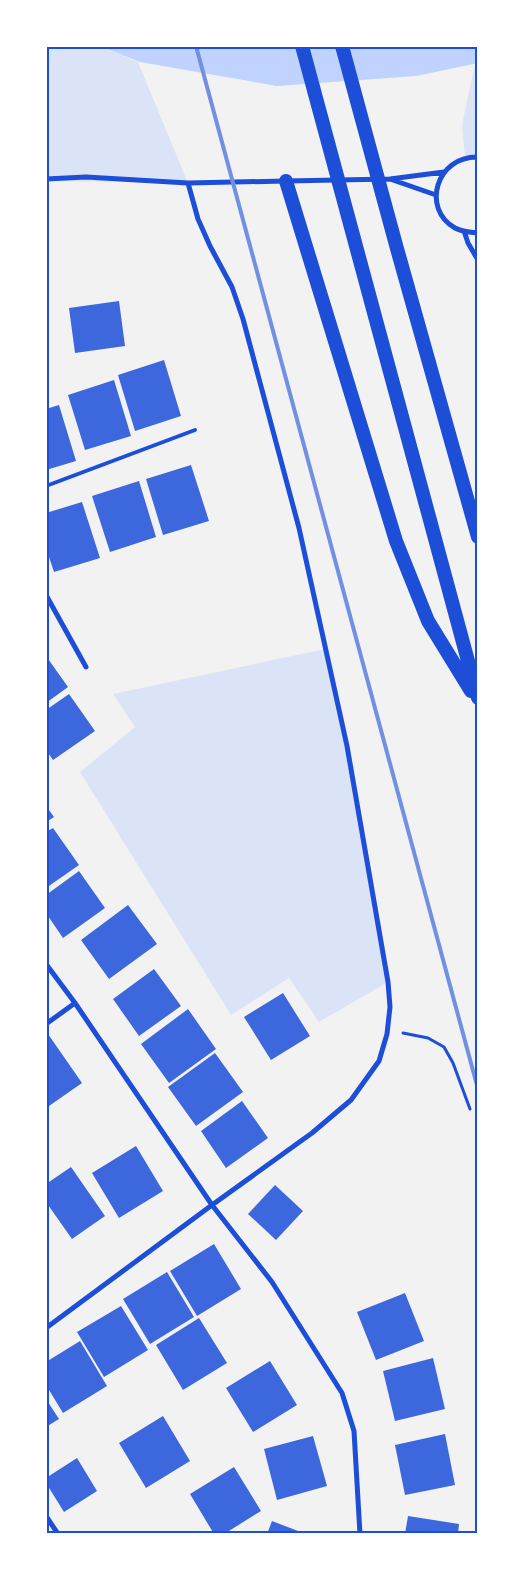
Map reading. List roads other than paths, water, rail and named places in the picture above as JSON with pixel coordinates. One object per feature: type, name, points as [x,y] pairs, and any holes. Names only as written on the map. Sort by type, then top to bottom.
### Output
[{"type":"highway","points":[[302,46],[478,700]]},
{"type":"highway","points":[[342,46],[396,245],[476,523],[478,537]]},
{"type":"highway","points":[[286,181],[396,541],[428,621],[478,700]]},
{"type":"street","points":[[478,157],[464,158],[453,163],[444,172],[438,183],[436,195],[438,208],[444,219],[454,228],[478,233]]},
{"type":"street","points":[[46,178],[86,177],[188,183],[390,178],[444,172]]},
{"type":"street","points":[[390,178],[436,195]]},
{"type":"street","points":[[46,1328],[312,1133],[350,1100],[379,1061],[387,1034],[390,1007],[388,982],[347,746],[299,528],[243,319],[232,287],[198,219],[188,183]]},
{"type":"street","points":[[464,231],[478,260]]},
{"type":"street","points":[[46,595],[86,667]]},
{"type":"street","points":[[46,964],[75,1003],[212,1205],[272,1282],[342,1393],[354,1431],[360,1534]]},
{"type":"street","points":[[46,1024],[75,1003]]},
{"type":"street","points":[[46,1516],[58,1534]]},
{"type":"lane","points":[[46,486],[195,430]]},
{"type":"water","points":[[100,46],[478,46],[478,63],[416,76],[277,86],[140,62]]},
{"type":"railway","points":[[196,46],[478,1089]]}]
